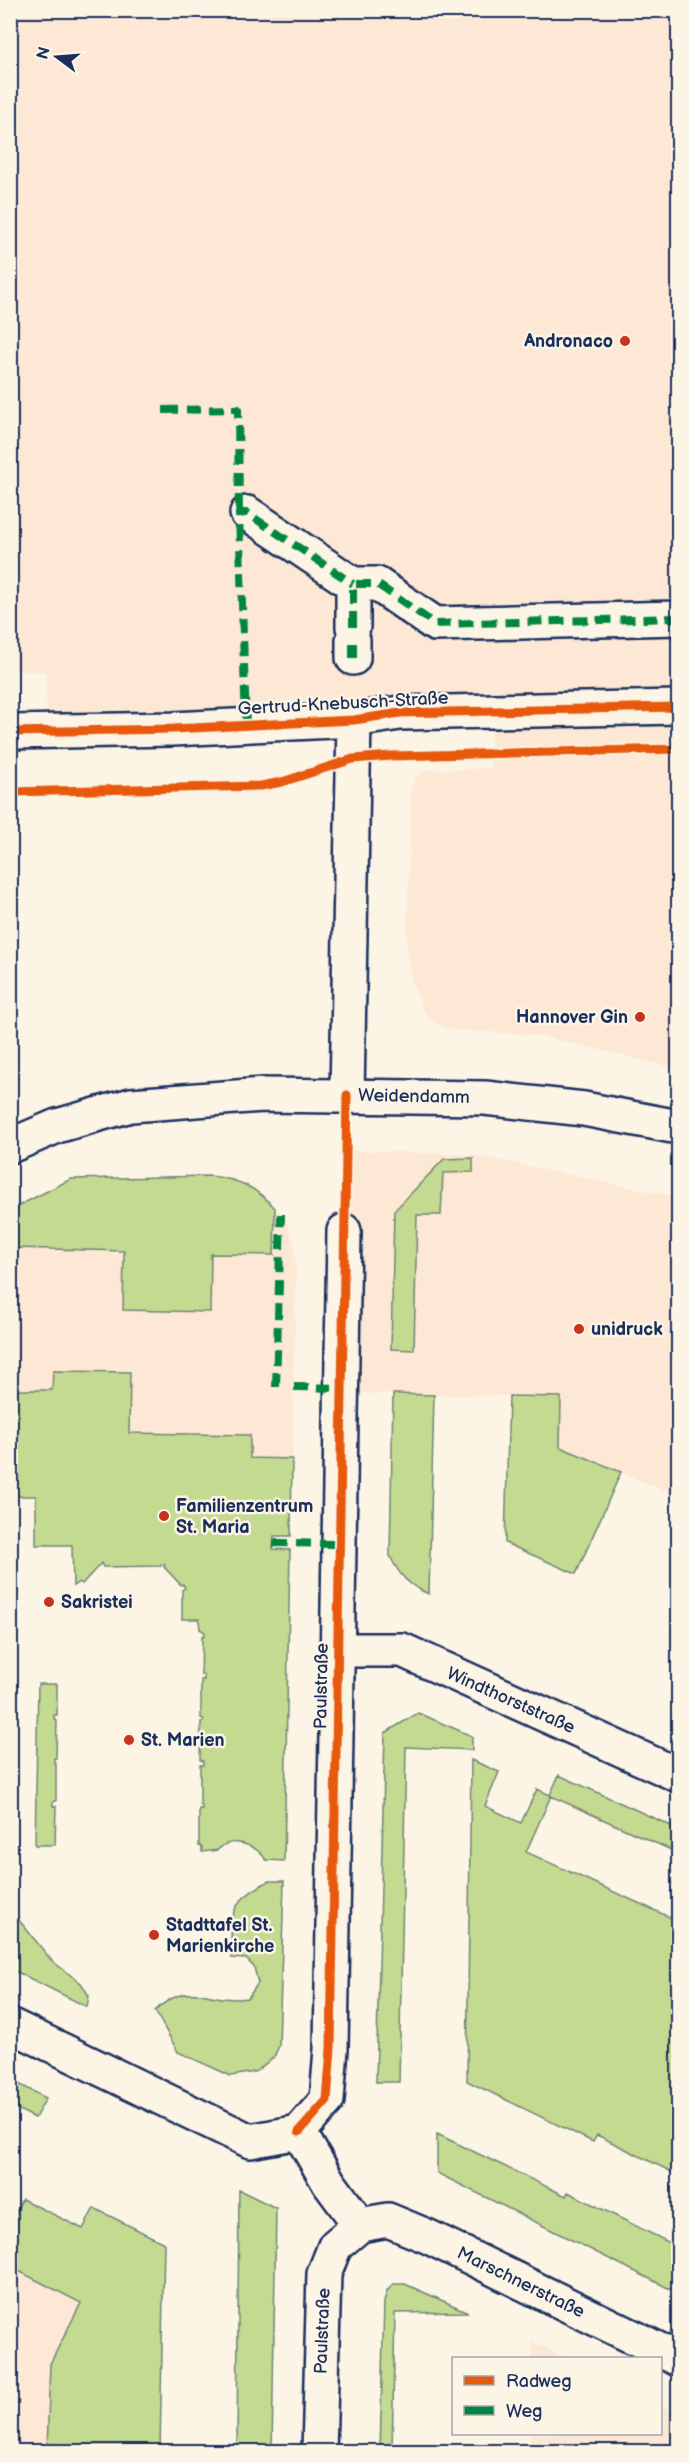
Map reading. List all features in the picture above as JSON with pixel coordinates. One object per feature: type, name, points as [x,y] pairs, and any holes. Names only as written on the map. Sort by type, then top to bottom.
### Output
[{"type":"street","points":[[247,513],[353,584],[377,584],[435,624],[678,618]]},
{"type":"street","points":[[353,584],[353,642]]},
{"type":"street","name":"Gertrud-Knebusch-Straße","points":[[10,732],[173,729],[354,720],[400,713],[678,707]]},
{"type":"street","name":"Gertrud-Knebusch-Straße","points":[[347,1095],[354,720]]},
{"type":"street","name":"Weidendamm","points":[[10,1146],[57,1126],[131,1105],[262,1095],[485,1098],[584,1109],[678,1127]]},
{"type":"street","name":"Paulstraße","points":[[299,2132],[327,2100],[332,2037],[344,1231]]},
{"type":"street","name":"Windthorststraße","points":[[338,1650],[402,1650],[678,1775]]},
{"type":"street","points":[[10,2025],[250,2141],[299,2132],[329,2183],[360,2225]]},
{"type":"street","name":"Marschnerstraße","points":[[360,2225],[388,2220],[429,2237],[678,2359]]},
{"type":"street","name":"Paulstraße","points":[[318,2451],[324,2274],[335,2246],[360,2225]]},
{"type":"shaded area","points":[[10,11],[678,11],[678,1069],[542,1036],[448,1029],[436,1024],[424,1012],[413,984],[407,952],[411,789],[416,777],[428,770],[491,768],[491,712],[47,723],[46,671],[11,671]]},
{"type":"shaded area","points":[[346,1150],[474,1155],[672,1196],[678,1195],[678,1496],[560,1447],[561,1397],[342,1393]]},
{"type":"shaded area","name":"Familienzentrum St. Maria","points":[[210,1176],[232,1178],[254,1187],[286,1220],[294,1241],[296,1264],[291,1536],[274,1536],[273,1549],[290,1550],[285,1835],[199,1809],[202,1809],[200,1765],[203,1765],[203,1761],[200,1760],[201,1722],[204,1719],[201,1718],[201,1680],[204,1680],[204,1675],[201,1675],[202,1636],[205,1632],[200,1629],[199,1619],[182,1619],[182,1590],[185,1588],[183,1584],[181,1585],[162,1564],[161,1566],[103,1567],[101,1563],[82,1584],[79,1582],[73,1586],[72,1545],[36,1545],[36,1496],[11,1496],[11,1210],[71,1179]]},
{"type":"shaded area","points":[[10,2267],[81,2303],[50,2364],[47,2451],[11,2451]]},
{"type":"shaded area","points":[[532,2341],[564,2357],[532,2357]]},
{"type":"shaded area","points":[[662,2406],[678,2414],[678,2451],[530,2451],[530,2435],[662,2435]]},
{"type":"green space","points":[[473,1158],[473,1172],[443,1173],[441,1215],[417,1215],[414,1350],[391,1349],[394,1211],[444,1159]]},
{"type":"green space","points":[[210,1176],[246,1185],[275,1208],[274,1255],[211,1254],[210,1312],[123,1310],[124,1251],[14,1248],[16,1207],[71,1179]]},
{"type":"green space","points":[[53,1371],[130,1372],[129,1433],[250,1435],[250,1458],[292,1459],[291,1536],[274,1536],[273,1549],[290,1550],[284,1861],[266,1860],[259,1852],[243,1844],[231,1843],[217,1850],[202,1852],[202,1847],[199,1846],[199,1809],[202,1809],[200,1765],[203,1765],[203,1761],[200,1760],[201,1722],[204,1719],[201,1718],[201,1680],[204,1680],[204,1675],[201,1675],[202,1636],[205,1632],[200,1629],[199,1619],[182,1619],[182,1590],[185,1588],[183,1584],[181,1585],[162,1564],[161,1566],[103,1567],[101,1563],[82,1584],[79,1582],[73,1586],[72,1545],[36,1545],[36,1496],[11,1496],[11,1390],[52,1390]]},
{"type":"green space","points":[[393,1394],[434,1395],[429,1594],[405,1579],[390,1556]]},
{"type":"green space","points":[[509,1396],[561,1397],[560,1447],[621,1472],[576,1574],[505,1543]]},
{"type":"green space","points":[[38,1684],[57,1684],[57,1715],[54,1715],[54,1719],[57,1720],[56,1758],[54,1758],[56,1801],[53,1802],[53,1806],[56,1806],[55,1845],[35,1845]]},
{"type":"green space","points":[[418,1713],[472,1736],[472,1750],[406,1747],[399,2082],[376,2082],[385,1733]]},
{"type":"green space","points":[[471,1760],[499,1772],[485,1806],[521,1823],[537,1789],[550,1795],[559,1775],[678,1829],[678,1853],[551,1796],[526,1852],[678,1921],[678,2175],[597,2135],[593,2142],[467,2081]]},
{"type":"green space","points":[[269,1881],[284,1881],[279,2046],[274,2057],[255,2072],[231,2076],[178,2052],[155,2011],[179,1995],[200,1994],[234,1999],[248,1998],[258,1983],[254,1967],[246,1959],[231,1958],[232,1920],[234,1911],[245,1896]]},
{"type":"green space","points":[[10,1909],[52,1961],[81,1983],[89,1996],[87,2007],[11,1969]]},
{"type":"green space","points":[[11,2080],[46,2098],[35,2118],[11,2106]]},
{"type":"green space","points":[[437,2134],[566,2196],[568,2192],[678,2247],[678,2293],[437,2173]]},
{"type":"green space","points":[[239,2190],[276,2208],[272,2451],[237,2451]]},
{"type":"green space","points":[[22,2199],[83,2229],[94,2208],[164,2243],[160,2451],[47,2451],[50,2364],[81,2303],[11,2267],[11,2223]]},
{"type":"green space","points":[[394,2284],[405,2284],[468,2312],[395,2313],[392,2451],[380,2451],[384,2302],[387,2291]]},
{"type":"marked path","points":[[163,410],[238,409],[239,513]]},
{"type":"marked path","points":[[246,725],[239,513],[247,513],[353,584]]},
{"type":"marked path","points":[[353,627],[353,584],[377,584],[435,624],[678,618]]},
{"type":"marked path","points":[[353,640],[353,658]]},
{"type":"marked path","points":[[276,1387],[281,1214]]},
{"type":"marked path","points":[[294,1387],[341,1388]]},
{"type":"marked path","points":[[273,1543],[340,1544]]},
{"type":"cycle path","points":[[10,732],[173,729],[354,720],[400,713],[678,707]]},
{"type":"cycle path","points":[[10,792],[261,786],[282,782],[353,759],[391,756],[678,749]]},
{"type":"cycle path","points":[[299,2132],[327,2100],[331,2049],[347,1095]]},
{"type":"place","name":"Andronaco","points":[[625,341]]},
{"type":"place","name":"Hannover Gin","points":[[640,1017]]},
{"type":"place","name":"unidruck","points":[[579,1329]]},
{"type":"place","name":"Familienzentrum St. Maria","points":[[164,1516]]},
{"type":"place","name":"Sakristei","points":[[49,1602]]},
{"type":"place","name":"St. Marien","points":[[129,1740]]},
{"type":"place","name":"Stadttafel St. Marienkirche","points":[[154,1935]]}]
